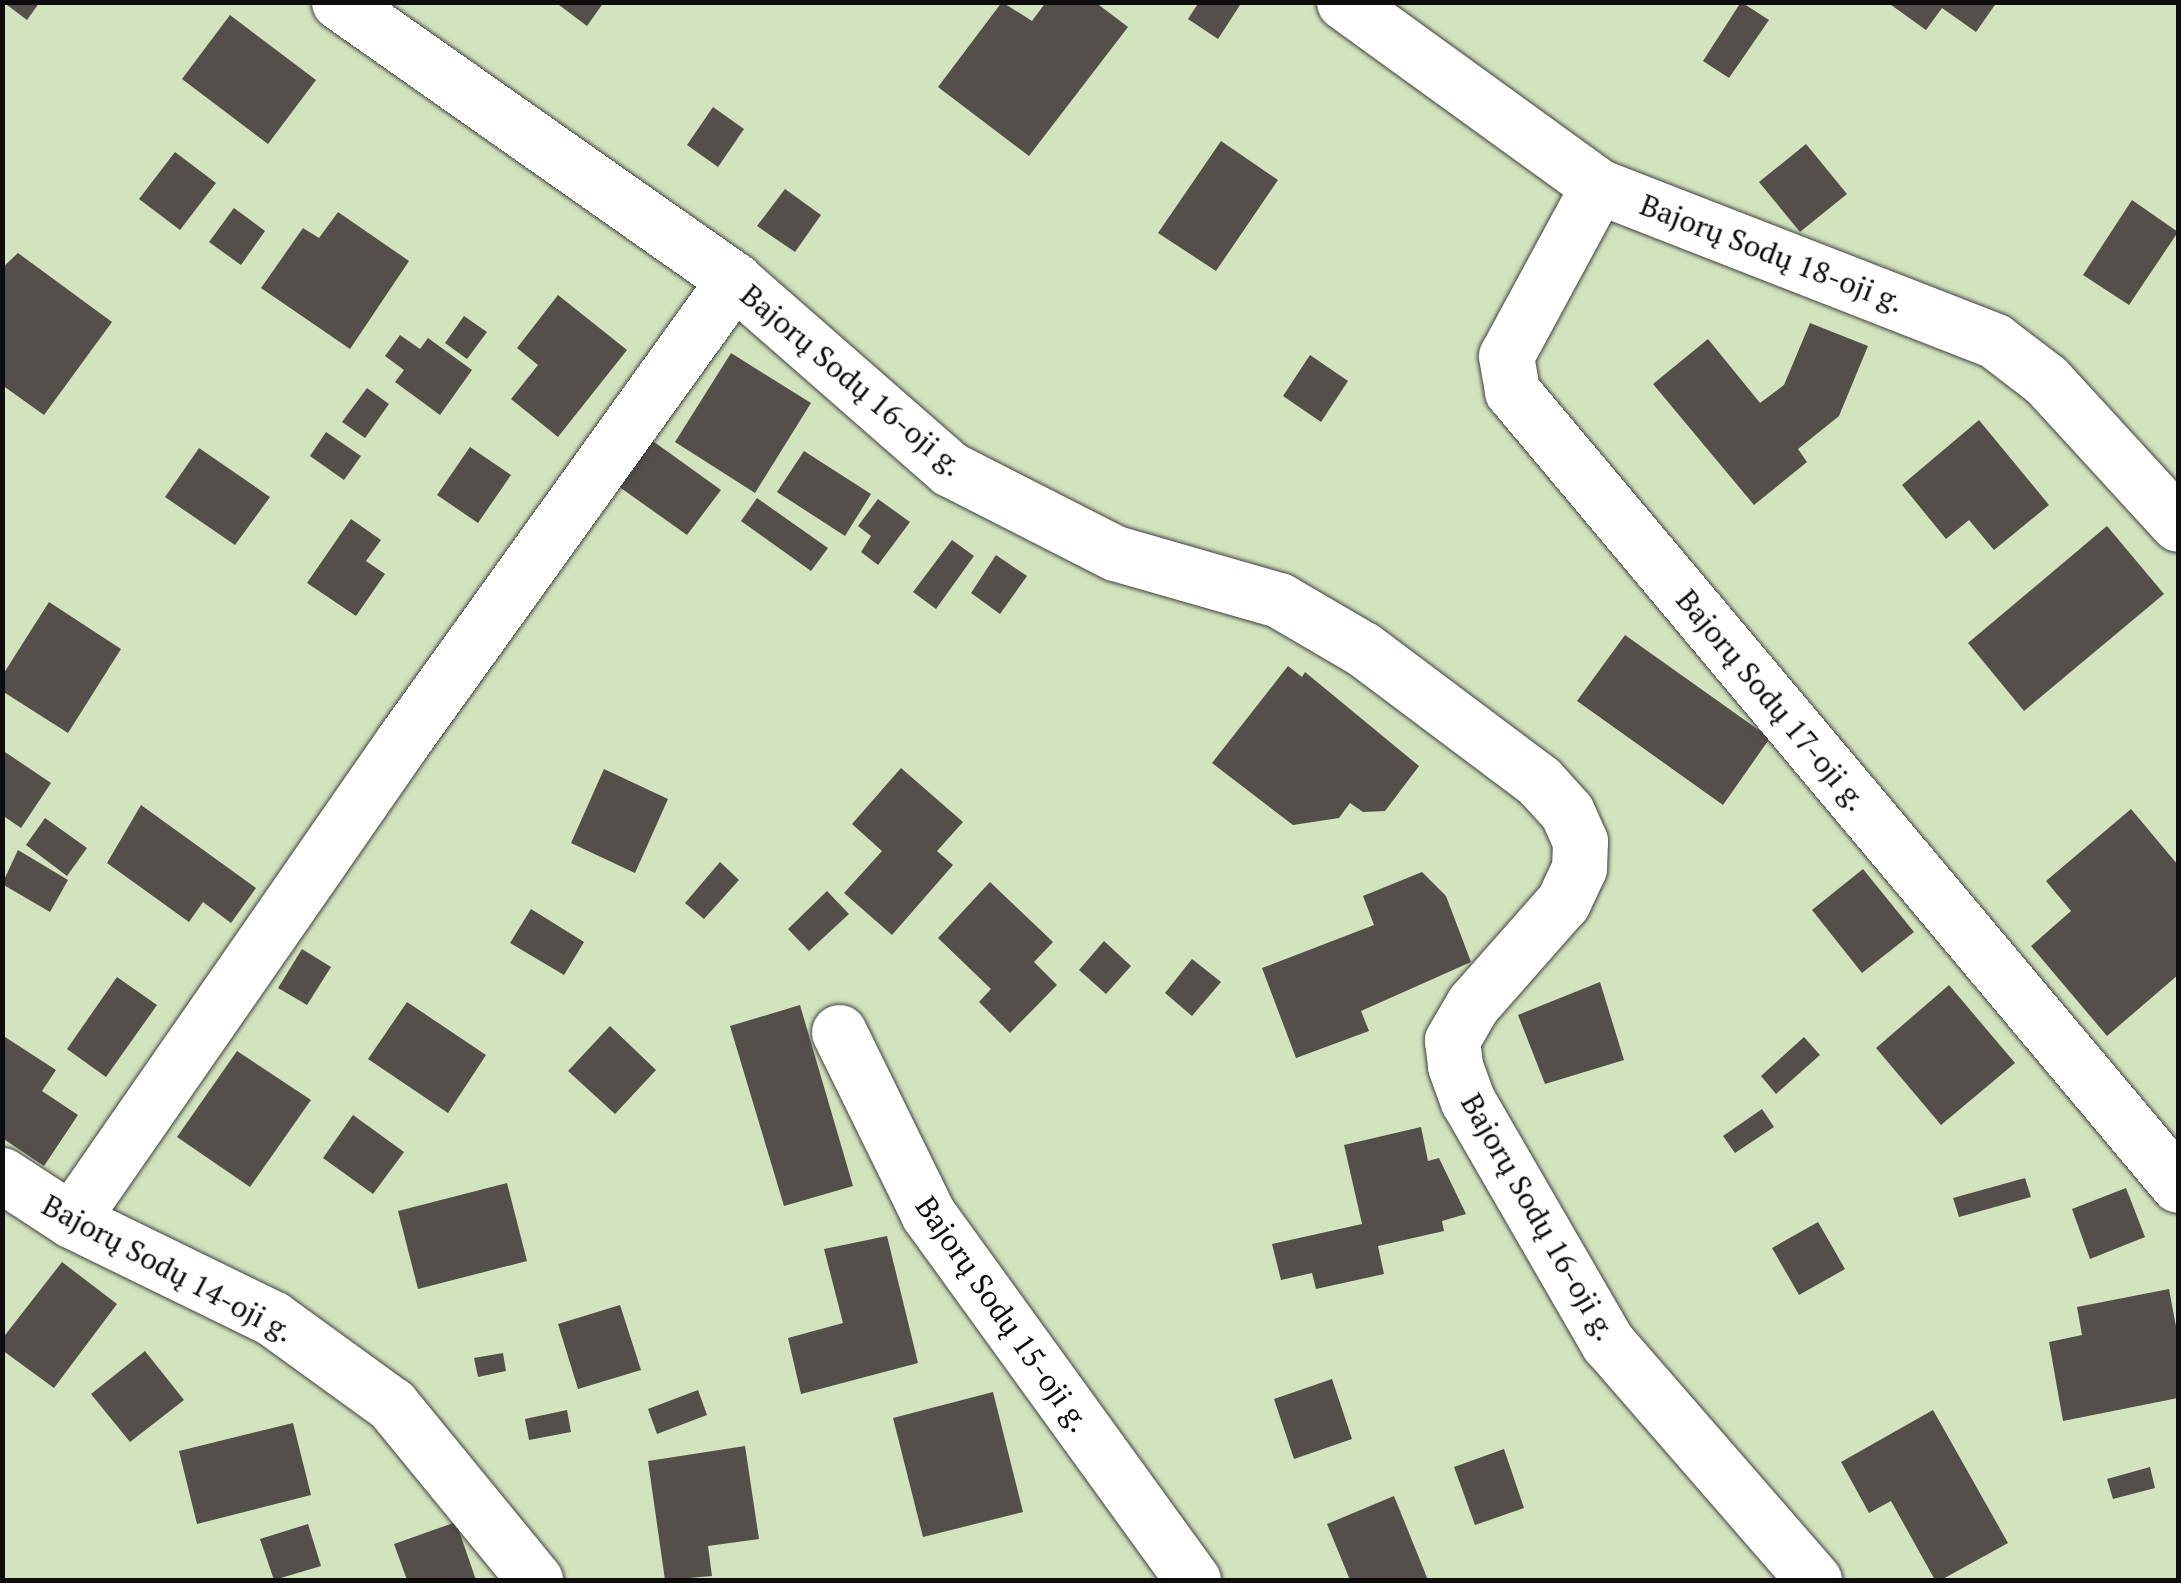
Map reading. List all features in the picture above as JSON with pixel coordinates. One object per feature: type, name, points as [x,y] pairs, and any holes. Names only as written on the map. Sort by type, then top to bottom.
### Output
[{"type":"street","name":"Bajorų Sodų 16-oji g.","points":[[339,2],[734,280],[950,469],[1115,553],[1279,600],[1364,649],[1539,781],[1567,812],[1580,841],[1579,868],[1563,902],[1473,1004],[1452,1040],[1454,1066],[1468,1101],[1608,1342],[1814,1580]]},
{"type":"street","name":"Bajorų Sodų 18-oji g.","points":[[1344,2],[1598,186],[1995,340],[2046,380],[2178,524]]},
{"type":"street","name":"Bajorų Sodų 17-oji g.","points":[[1598,186],[1506,356],[1512,391],[2178,1185]]},
{"type":"street","points":[[71,1220],[402,741],[734,280]]},
{"type":"street","name":"Bajorų Sodų 15-oji g.","points":[[840,1032],[928,1214],[1192,1580]]},
{"type":"street","name":"Bajorų Sodų 14-oji g.","points":[[2,1175],[71,1220],[272,1318],[392,1405],[535,1580]]},
{"type":"green space","points":[[3,3],[2178,3],[2178,1580],[3,1580]]},
{"type":"building","points":[[3,2],[40,2],[27,20]]},
{"type":"building","points":[[555,2],[604,2],[587,26]]},
{"type":"building","points":[[1002,2],[1032,21],[1046,2],[1095,2],[1128,27],[1029,156],[938,87]]},
{"type":"building","points":[[1199,2],[1242,2],[1218,39],[1188,19]]},
{"type":"building","points":[[1741,2],[1769,20],[1729,78],[1703,61]]},
{"type":"building","points":[[1887,2],[1997,2],[1976,32],[1942,8],[1926,30]]},
{"type":"building","points":[[230,15],[316,80],[268,144],[182,79]]},
{"type":"building","points":[[713,107],[744,129],[718,167],[687,145]]},
{"type":"building","points":[[1221,141],[1278,180],[1216,271],[1158,233]]},
{"type":"building","points":[[1806,144],[1847,194],[1800,232],[1759,182]]},
{"type":"building","points":[[175,152],[216,183],[180,230],[139,199]]},
{"type":"building","points":[[785,189],[821,215],[795,252],[757,226]]},
{"type":"building","points":[[2132,200],[2178,232],[2129,305],[2083,275]]},
{"type":"building","points":[[234,208],[265,231],[241,265],[209,242]]},
{"type":"building","points":[[338,212],[409,261],[350,349],[261,288],[303,228],[319,238]]},
{"type":"building","points":[[18,253],[112,322],[44,415],[2,385],[2,268]]},
{"type":"building","points":[[558,295],[627,350],[558,437],[511,399],[538,365],[517,348]]},
{"type":"building","points":[[464,316],[487,332],[467,359],[445,343]]},
{"type":"building","points":[[1810,323],[1868,346],[1839,416],[1798,449],[1807,462],[1754,505],[1653,384],[1708,339],[1760,403],[1784,385]]},
{"type":"building","points":[[400,335],[420,349],[428,338],[472,370],[440,415],[395,382],[404,370],[385,356]]},
{"type":"building","points":[[731,353],[811,403],[755,493],[675,442]]},
{"type":"building","points":[[1310,355],[1348,381],[1321,422],[1283,396]]},
{"type":"building","points":[[367,388],[389,404],[365,438],[342,422]]},
{"type":"building","points":[[1979,420],[2049,505],[1994,550],[1969,520],[1946,539],[1902,485]]},
{"type":"building","points":[[326,432],[361,456],[344,480],[310,456]]},
{"type":"building","points":[[650,439],[721,490],[687,535],[618,486]]},
{"type":"building","points":[[470,447],[511,475],[478,523],[437,495]]},
{"type":"building","points":[[199,448],[270,497],[235,545],[165,497]]},
{"type":"building","points":[[804,451],[871,494],[845,536],[777,492]]},
{"type":"building","points":[[757,498],[828,548],[811,571],[741,521]]},
{"type":"building","points":[[878,499],[910,522],[878,565],[861,552],[871,536],[858,526]]},
{"type":"building","points":[[351,519],[381,540],[366,561],[385,574],[356,616],[307,583]]},
{"type":"building","points":[[2107,526],[2164,594],[2024,711],[1968,643]]},
{"type":"building","points":[[952,540],[974,556],[936,609],[913,592]]},
{"type":"building","points":[[996,555],[1027,576],[1000,614],[971,593]]},
{"type":"building","points":[[49,602],[121,649],[68,733],[2,691],[2,676]]},
{"type":"building","points":[[1625,635],[1770,738],[1723,805],[1577,701]]},
{"type":"building","points":[[1288,666],[1302,677],[1305,672],[1419,766],[1385,811],[1363,812],[1350,803],[1339,818],[1293,825],[1212,763]]},
{"type":"building","points":[[2,750],[51,783],[21,828],[2,815]]},
{"type":"building","points":[[901,768],[963,822],[937,851],[953,865],[892,935],[844,893],[882,851],[852,824]]},
{"type":"building","points":[[604,769],[668,799],[635,873],[571,843]]},
{"type":"building","points":[[141,805],[256,888],[231,923],[203,902],[189,922],[107,863]]},
{"type":"building","points":[[2131,809],[2178,865],[2178,975],[2107,1036],[2031,946],[2071,911],[2046,881]]},
{"type":"building","points":[[45,818],[87,848],[67,876],[26,845]]},
{"type":"building","points":[[18,850],[68,880],[50,912],[2,884]]},
{"type":"building","points":[[720,862],[739,880],[704,919],[685,903]]},
{"type":"building","points":[[1863,869],[1914,932],[1862,973],[1812,910]]},
{"type":"building","points":[[1422,872],[1446,896],[1471,962],[1361,1011],[1369,1031],[1296,1058],[1262,968],[1374,925],[1363,896]]},
{"type":"building","points":[[990,882],[1053,942],[1034,962],[1057,985],[1010,1033],[979,1002],[991,989],[938,938]]},
{"type":"building","points":[[827,891],[849,914],[809,951],[788,929]]},
{"type":"building","points":[[531,909],[584,942],[564,975],[510,943]]},
{"type":"building","points":[[1104,941],[1131,966],[1106,994],[1079,970]]},
{"type":"building","points":[[302,949],[331,967],[307,1005],[278,988]]},
{"type":"building","points":[[1192,959],[1221,982],[1192,1016],[1165,993]]},
{"type":"building","points":[[117,977],[157,1005],[106,1077],[67,1049]]},
{"type":"building","points":[[1600,982],[1624,1060],[1545,1084],[1518,1015]]},
{"type":"building","points":[[1949,985],[2015,1063],[1941,1125],[1876,1048]]},
{"type":"building","points":[[407,1002],[486,1055],[448,1113],[368,1059]]},
{"type":"building","points":[[800,1005],[853,1186],[784,1206],[730,1026]]},
{"type":"building","points":[[610,1026],[656,1070],[615,1114],[568,1071]]},
{"type":"building","points":[[2,1035],[56,1070],[42,1091],[78,1115],[44,1166],[2,1138]]},
{"type":"building","points":[[1804,1037],[1820,1055],[1776,1094],[1761,1076]]},
{"type":"building","points":[[237,1051],[311,1100],[250,1187],[177,1137]]},
{"type":"building","points":[[1762,1109],[1774,1127],[1735,1153],[1723,1136]]},
{"type":"building","points":[[353,1115],[404,1152],[373,1194],[323,1158]]},
{"type":"building","points":[[1421,1127],[1428,1161],[1439,1158],[1466,1214],[1442,1221],[1444,1231],[1378,1246],[1384,1274],[1316,1289],[1312,1273],[1281,1280],[1272,1244],[1362,1224],[1344,1145]]},
{"type":"building","points":[[2025,1178],[2031,1197],[1959,1217],[1953,1198]]},
{"type":"building","points":[[507,1183],[527,1261],[418,1289],[398,1211]]},
{"type":"building","points":[[2126,1188],[2145,1237],[2090,1259],[2072,1209]]},
{"type":"building","points":[[1818,1222],[1845,1269],[1799,1295],[1772,1248]]},
{"type":"building","points":[[887,1236],[918,1363],[801,1394],[788,1338],[843,1323],[824,1249]]},
{"type":"building","points":[[62,1262],[117,1304],[54,1388],[2,1350],[2,1339]]},
{"type":"building","points":[[2169,1289],[2178,1337],[2178,1398],[2063,1421],[2049,1342],[2082,1335],[2077,1307]]},
{"type":"building","points":[[620,1305],[641,1370],[578,1389],[558,1324]]},
{"type":"building","points":[[145,1351],[184,1400],[130,1442],[91,1394]]},
{"type":"building","points":[[503,1353],[506,1371],[478,1377],[474,1358]]},
{"type":"building","points":[[1332,1379],[1352,1439],[1294,1459],[1274,1399]]},
{"type":"building","points":[[698,1390],[707,1415],[657,1434],[648,1409]]},
{"type":"building","points":[[993,1392],[1023,1512],[923,1537],[893,1418]]},
{"type":"building","points":[[567,1410],[571,1432],[529,1440],[525,1419]]},
{"type":"building","points":[[1933,1410],[2008,1543],[1941,1580],[1935,1580],[1891,1501],[1869,1513],[1841,1462]]},
{"type":"building","points":[[293,1423],[311,1495],[197,1524],[179,1451]]},
{"type":"building","points":[[745,1446],[759,1539],[708,1546],[712,1576],[665,1580],[648,1461]]},
{"type":"building","points":[[1504,1449],[1524,1508],[1475,1525],[1454,1467]]},
{"type":"building","points":[[2150,1467],[2155,1488],[2113,1499],[2107,1479]]},
{"type":"building","points":[[1394,1496],[1428,1580],[1350,1580],[1327,1524]]},
{"type":"building","points":[[456,1522],[476,1580],[407,1580],[394,1544]]},
{"type":"building","points":[[308,1524],[321,1566],[274,1580],[260,1539]]}]
